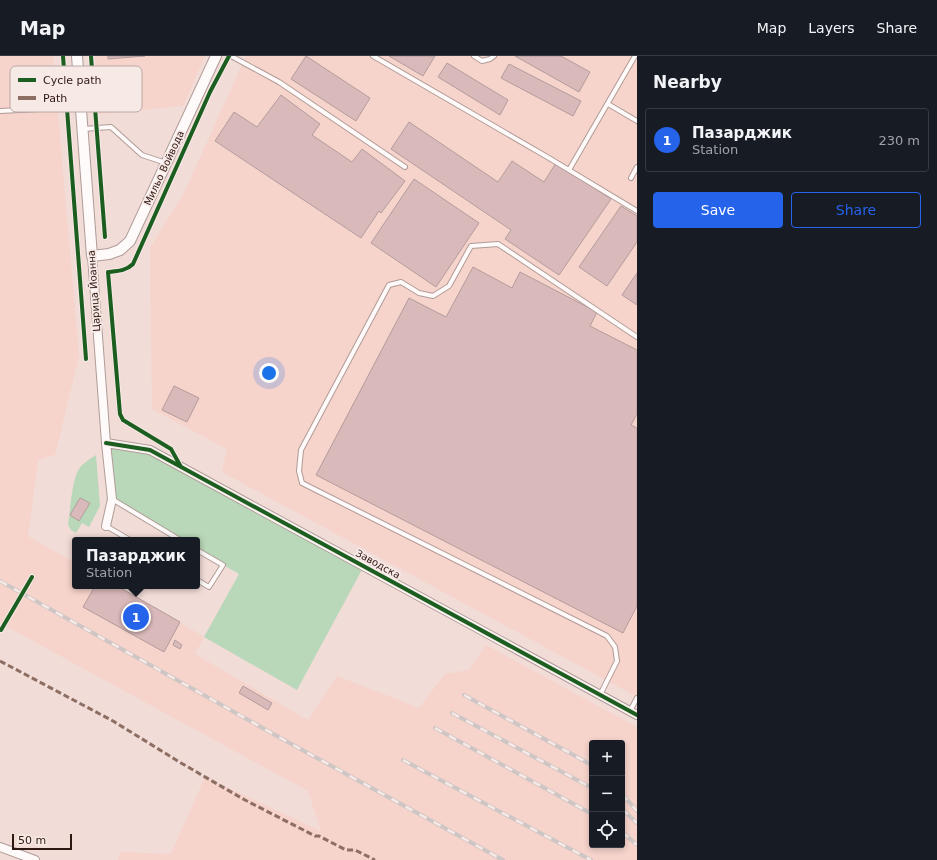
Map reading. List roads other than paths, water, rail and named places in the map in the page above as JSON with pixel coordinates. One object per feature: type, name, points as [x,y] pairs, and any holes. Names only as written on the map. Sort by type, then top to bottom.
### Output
[{"type":"street","name":"Царица Йоанна","points":[[77,56],[78,66]]},
{"type":"street","name":"Мильо Войвода","points":[[92,256],[109,254],[120,250],[130,241],[216,56]]},
{"type":"street","name":"Царица Йоанна","points":[[80,112],[106,443],[112,499],[106,526]]},
{"type":"street","name":"Заводска","points":[[106,443],[150,450],[634,713]]},
{"type":"street","points":[[0,846],[35,860]]},
{"type":"lane","points":[[231,56],[280,82],[405,167]]},
{"type":"lane","points":[[373,56],[637,211]]},
{"type":"lane","points":[[474,56],[482,61],[490,59],[494,56]]},
{"type":"lane","points":[[569,170],[635,56]]},
{"type":"lane","points":[[608,104],[637,121]]},
{"type":"lane","points":[[0,111],[10,110]]},
{"type":"lane","points":[[82,129],[111,127],[142,154],[166,163]]},
{"type":"lane","points":[[631,178],[637,167]]},
{"type":"lane","points":[[600,695],[617,661],[615,647],[607,636],[302,483],[299,471],[301,450],[390,285],[401,282],[419,293],[432,296],[449,286],[471,246],[498,244],[637,337]]},
{"type":"lane","points":[[112,499],[175,537]]},
{"type":"lane","points":[[106,526],[125,537]]},
{"type":"lane","points":[[200,552],[223,565],[209,587],[200,582]]},
{"type":"lane","points":[[634,713],[637,698]]},
{"type":"railway","points":[[0,581],[503,860]]},
{"type":"railway","points":[[464,695],[589,764]]},
{"type":"railway","points":[[452,713],[589,786]]},
{"type":"railway","points":[[435,728],[589,812]]},
{"type":"railway","points":[[403,760],[591,860]]},
{"type":"railway","points":[[625,797],[637,811]]},
{"type":"railway","points":[[625,812],[637,823]]},
{"type":"railway","points":[[625,835],[637,845]]},
{"type":"place","name":"Пазарджик","points":[[136,617]]}]
